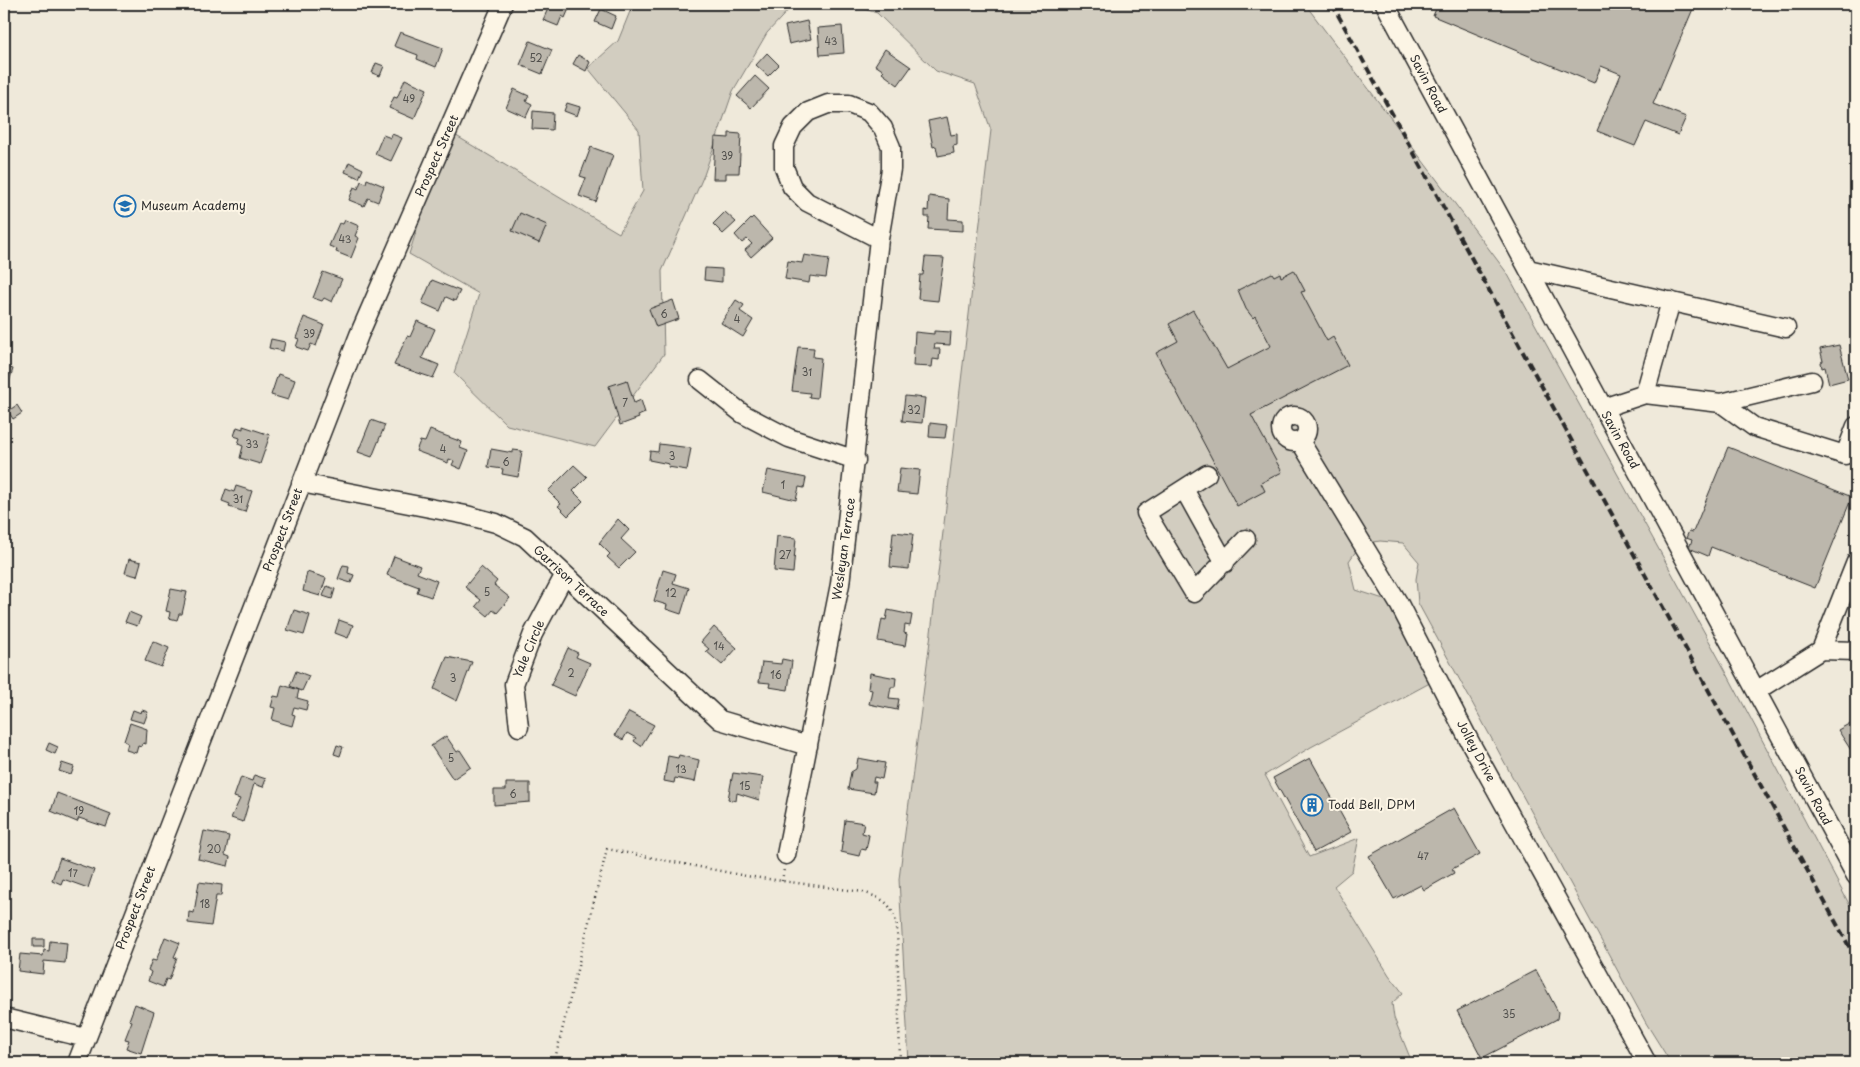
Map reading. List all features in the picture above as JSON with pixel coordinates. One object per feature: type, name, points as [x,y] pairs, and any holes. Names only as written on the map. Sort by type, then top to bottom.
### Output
[{"type":"street","name":"Prospect Street","points":[[77,1063],[383,276],[503,4]]},
{"type":"street","name":"Savin Road","points":[[1385,4],[1856,876]]},
{"type":"street","name":"Wesleyan Terrace","points":[[786,855],[840,584],[856,460],[879,239],[891,169],[891,148],[883,128],[869,112],[849,104],[828,104],[808,112],[793,127],[784,146],[784,167],[792,187],[807,202],[879,239]]},
{"type":"street","points":[[1528,269],[1786,328]]},
{"type":"street","points":[[1644,394],[1671,301]]},
{"type":"street","points":[[700,380],[743,414],[789,438],[856,460]]},
{"type":"street","points":[[1603,408],[1644,394],[1721,403],[1812,381]]},
{"type":"street","points":[[1721,403],[1754,427],[1845,455],[1856,426]]},
{"type":"street","name":"Jolley Drive","points":[[1300,442],[1399,604],[1472,744],[1647,1063]]},
{"type":"street","points":[[1207,474],[1146,513],[1194,593],[1225,563],[1246,539]]},
{"type":"street","name":"Garrison Terrace","points":[[301,483],[496,523],[525,537],[564,576],[720,720],[808,746]]},
{"type":"street","points":[[1184,489],[1225,563]]},
{"type":"street","points":[[1821,650],[1856,562]]},
{"type":"street","name":"Yale Circle","points":[[519,726],[514,684],[533,634],[564,576]]},
{"type":"street","points":[[1756,690],[1821,650],[1856,650]]},
{"type":"street","points":[[4,1018],[86,1038]]},
{"type":"path","points":[[554,1063],[607,849],[746,876],[864,892],[880,898],[893,908],[897,926],[900,1063]]},
{"type":"shaded area","points":[[633,4],[794,4],[767,33],[733,91],[704,175],[662,271],[664,354],[595,447],[507,425],[454,373],[479,294],[409,254],[448,131],[619,233],[643,191],[639,130],[588,68],[618,41]]},
{"type":"shaded area","points":[[849,4],[1305,4],[1507,273],[1724,668],[1856,917],[1856,1063],[1671,1063],[1646,1023],[1418,603],[1416,579],[1419,562],[1403,543],[1380,541],[1361,544],[1349,561],[1356,590],[1399,604],[1439,678],[1311,747],[1265,775],[1309,857],[1359,838],[1352,871],[1334,886],[1389,975],[1403,993],[1392,1003],[1394,1018],[1411,1060],[1403,1063],[909,1063],[899,879],[930,641],[991,130],[975,84],[936,71],[877,13]]},
{"type":"building","points":[[550,4],[571,4],[565,18],[562,16],[558,26],[543,20]]},
{"type":"building","points":[[1438,4],[1695,4],[1653,104],[1686,117],[1678,135],[1646,122],[1635,146],[1597,131],[1621,74],[1601,66],[1594,83],[1433,16]]},
{"type":"building","points":[[601,9],[616,16],[611,29],[595,22]]},
{"type":"building","points":[[807,21],[811,39],[789,44],[785,26]]},
{"type":"building","points":[[842,26],[844,53],[820,55],[818,28]]},
{"type":"building","points":[[400,32],[443,48],[436,67],[417,59],[418,55],[394,46]]},
{"type":"building","points":[[530,41],[552,50],[542,74],[520,65]]},
{"type":"building","points":[[885,49],[911,67],[898,85],[875,65]]},
{"type":"building","points":[[767,53],[779,65],[768,76],[756,65]]},
{"type":"building","points":[[578,55],[590,62],[586,71],[573,64]]},
{"type":"building","points":[[376,63],[384,66],[380,76],[372,73]]},
{"type":"building","points":[[755,76],[769,89],[751,108],[737,96]]},
{"type":"building","points":[[405,79],[427,89],[414,119],[389,108],[394,97],[397,98]]},
{"type":"building","points":[[514,89],[529,96],[526,101],[532,104],[526,117],[506,108]]},
{"type":"building","points":[[567,103],[580,107],[577,116],[564,111]]},
{"type":"building","points":[[533,111],[553,113],[552,130],[532,129]]},
{"type":"building","points":[[947,117],[951,135],[957,134],[957,145],[953,146],[954,153],[938,156],[936,146],[933,147],[928,121]]},
{"type":"building","points":[[729,133],[741,134],[739,173],[726,173],[726,179],[713,179],[715,137],[729,138]]},
{"type":"building","points":[[392,134],[402,138],[391,161],[375,154],[383,135],[391,138]]},
{"type":"building","points":[[591,147],[613,155],[596,202],[579,196],[586,178],[580,176]]},
{"type":"building","points":[[349,162],[363,169],[359,178],[345,172]]},
{"type":"building","points":[[367,179],[384,186],[378,202],[368,198],[364,206],[349,200],[354,187],[358,189],[361,181],[366,183]]},
{"type":"building","points":[[929,196],[949,199],[948,219],[963,220],[963,231],[928,229],[929,217],[925,217],[925,210],[928,211]]},
{"type":"building","points":[[725,212],[736,222],[723,234],[713,224]]},
{"type":"building","points":[[520,213],[547,225],[539,243],[512,231]]},
{"type":"building","points":[[753,217],[772,238],[751,257],[745,250],[752,244],[747,239],[742,243],[735,235]]},
{"type":"building","points":[[345,220],[359,226],[355,236],[359,238],[351,258],[336,252],[337,249],[329,246],[339,223],[343,224]]},
{"type":"building","points":[[804,255],[829,259],[826,278],[810,276],[809,283],[785,279],[788,261],[802,263]]},
{"type":"building","points":[[925,257],[944,258],[938,301],[918,299],[920,275],[923,275]]},
{"type":"building","points":[[705,268],[722,269],[722,282],[704,280]]},
{"type":"building","points":[[1294,270],[1305,291],[1301,292],[1327,341],[1333,337],[1348,365],[1251,415],[1282,472],[1261,483],[1265,491],[1237,506],[1156,353],[1178,341],[1169,324],[1193,310],[1227,369],[1271,346],[1255,316],[1253,318],[1246,309],[1238,290],[1272,273],[1274,276],[1280,273],[1281,277]]},
{"type":"building","points":[[323,272],[342,279],[332,302],[324,298],[322,301],[313,298]]},
{"type":"building","points":[[432,280],[460,291],[455,301],[446,297],[440,311],[422,303]]},
{"type":"building","points":[[673,300],[679,319],[656,327],[649,309]]},
{"type":"building","points":[[736,300],[744,305],[740,311],[753,320],[743,337],[721,323]]},
{"type":"building","points":[[304,317],[324,325],[316,346],[311,344],[308,351],[296,347],[299,339],[296,338]]},
{"type":"building","points":[[417,321],[435,329],[422,358],[439,365],[433,378],[394,365],[407,336],[410,337]]},
{"type":"building","points":[[934,331],[951,332],[950,345],[935,344],[934,349],[940,349],[939,360],[933,359],[932,367],[913,366],[915,332],[934,334]]},
{"type":"building","points":[[271,339],[285,342],[283,351],[269,348]]},
{"type":"building","points":[[1839,345],[1848,379],[1829,384],[1825,367],[1822,368],[1821,362],[1823,361],[1820,349]]},
{"type":"building","points":[[798,347],[814,348],[813,357],[821,358],[817,398],[809,397],[810,393],[792,391]]},
{"type":"building","points":[[4,366],[13,369],[8,385],[4,384]]},
{"type":"building","points":[[278,374],[295,380],[288,400],[271,395]]},
{"type":"building","points":[[627,380],[634,403],[641,400],[645,413],[638,416],[639,418],[620,425],[609,386]]},
{"type":"building","points":[[905,396],[925,398],[922,423],[902,421]]},
{"type":"building","points":[[17,405],[22,413],[13,419],[8,411]]},
{"type":"building","points":[[371,420],[385,425],[372,457],[358,452]]},
{"type":"building","points":[[930,423],[947,425],[945,438],[929,437]]},
{"type":"building","points":[[243,426],[270,435],[260,464],[240,458],[243,446],[238,444],[240,438],[234,436],[237,427],[243,429]]},
{"type":"building","points":[[430,430],[462,442],[460,448],[468,451],[461,469],[452,465],[454,461],[449,459],[448,463],[416,451],[420,441],[425,442]]},
{"type":"building","points":[[659,444],[691,448],[687,470],[668,467],[669,464],[649,460],[650,451],[658,452]]},
{"type":"building","points":[[1728,447],[1852,497],[1815,588],[1711,547],[1708,556],[1689,548],[1692,540],[1686,538],[1689,531],[1693,532]]},
{"type":"building","points":[[491,449],[513,453],[513,450],[522,451],[518,477],[502,474],[503,469],[488,467]]},
{"type":"building","points":[[574,465],[587,477],[573,491],[583,501],[568,516],[558,506],[561,504],[548,491]]},
{"type":"building","points":[[900,468],[920,470],[917,494],[897,492]]},
{"type":"building","points":[[768,470],[806,478],[804,488],[799,487],[796,500],[763,492]]},
{"type":"building","points":[[236,486],[252,491],[245,512],[229,507],[230,504],[222,501],[226,489],[234,492]]},
{"type":"building","points":[[618,519],[629,530],[621,539],[635,552],[619,568],[607,557],[610,554],[599,543]]},
{"type":"building","points":[[893,532],[913,534],[909,569],[890,567]]},
{"type":"building","points":[[777,536],[796,538],[793,573],[774,571]]},
{"type":"building","points":[[394,556],[420,566],[417,573],[437,581],[431,597],[417,592],[419,587],[387,575]]},
{"type":"building","points":[[129,559],[141,562],[137,576],[125,573]]},
{"type":"building","points":[[343,565],[349,566],[348,573],[354,575],[351,583],[338,579]]},
{"type":"building","points":[[481,567],[497,581],[494,585],[510,598],[497,613],[493,610],[488,616],[476,606],[481,600],[465,587]]},
{"type":"building","points":[[663,570],[676,574],[673,583],[689,588],[681,614],[666,609],[667,605],[654,601]]},
{"type":"building","points":[[307,572],[326,578],[320,596],[303,591]]},
{"type":"building","points":[[327,586],[335,589],[332,599],[323,596]]},
{"type":"building","points":[[171,589],[187,592],[182,614],[179,614],[177,620],[169,618],[170,612],[166,611]]},
{"type":"building","points":[[294,610],[310,615],[304,635],[287,630]]},
{"type":"building","points":[[888,610],[912,615],[910,626],[905,625],[904,633],[907,634],[905,646],[878,641],[882,619],[886,620]]},
{"type":"building","points":[[129,612],[141,617],[137,626],[125,622]]},
{"type":"building","points":[[339,620],[353,625],[348,638],[335,633]]},
{"type":"building","points":[[714,627],[737,648],[722,665],[706,651],[709,649],[701,642]]},
{"type":"building","points":[[153,641],[169,648],[161,667],[145,661]]},
{"type":"building","points":[[568,648],[578,653],[576,657],[590,663],[575,696],[551,685]]},
{"type":"building","points":[[447,657],[472,662],[457,701],[434,689]]},
{"type":"building","points":[[782,659],[792,661],[788,690],[769,687],[770,683],[759,682],[762,662],[781,664]]},
{"type":"building","points":[[296,671],[309,676],[302,691],[290,686]]},
{"type":"building","points":[[870,673],[896,678],[895,687],[891,687],[889,698],[899,699],[897,710],[869,704],[872,690],[868,689]]},
{"type":"building","points":[[282,685],[299,690],[297,698],[308,701],[306,710],[294,707],[292,714],[295,715],[292,726],[272,720],[275,708],[271,707],[274,696],[279,697]]},
{"type":"building","points":[[133,710],[141,713],[142,710],[148,712],[144,723],[130,719]]},
{"type":"building","points":[[629,712],[654,725],[641,746],[634,741],[636,738],[627,733],[623,740],[615,735]]},
{"type":"building","points":[[1856,720],[1856,758],[1838,730]]},
{"type":"building","points":[[130,723],[147,729],[146,744],[143,743],[141,747],[138,746],[136,753],[126,750],[128,743],[124,741]]},
{"type":"building","points":[[446,736],[457,752],[460,750],[471,767],[453,779],[431,746]]},
{"type":"building","points":[[49,743],[58,747],[55,754],[46,750]]},
{"type":"building","points":[[337,745],[343,747],[340,756],[334,754]]},
{"type":"building","points":[[679,755],[699,760],[695,782],[675,778],[674,783],[664,781],[668,756],[678,758]]},
{"type":"building","points":[[858,758],[885,763],[882,779],[874,777],[873,782],[876,782],[874,793],[848,789],[851,772],[856,769]]},
{"type":"building","name":"Todd Bell, DPM","points":[[1310,758],[1351,832],[1314,852],[1273,778]]},
{"type":"building","points":[[62,763],[74,767],[71,775],[59,771]]},
{"type":"building","points":[[733,773],[763,777],[759,800],[737,793],[736,801],[728,799]]},
{"type":"building","points":[[254,775],[266,779],[263,787],[254,784],[243,822],[231,818],[240,799],[234,797],[241,777],[252,781]]},
{"type":"building","points":[[506,783],[530,783],[530,802],[494,805],[494,790],[506,790]]},
{"type":"building","points":[[57,793],[111,814],[106,827],[79,818],[77,822],[51,811]]},
{"type":"building","points":[[1454,808],[1480,854],[1452,869],[1454,873],[1424,890],[1421,885],[1394,899],[1369,856]]},
{"type":"building","points":[[845,820],[864,823],[862,833],[869,835],[866,850],[861,849],[859,856],[841,852]]},
{"type":"building","points":[[204,831],[229,836],[225,855],[230,857],[228,866],[198,859]]},
{"type":"building","points":[[60,858],[94,870],[88,888],[63,879],[61,884],[52,880]]},
{"type":"building","points":[[199,882],[222,885],[221,896],[216,896],[211,926],[188,923],[189,912],[194,913]]},
{"type":"building","points":[[165,937],[180,943],[174,957],[177,958],[169,980],[166,979],[163,987],[148,981],[151,972],[148,970],[152,960],[156,961]]},
{"type":"building","points":[[33,939],[44,939],[44,947],[33,947]]},
{"type":"building","points":[[50,941],[67,943],[65,963],[44,961],[43,974],[18,971],[20,954],[43,956],[44,950],[49,951]]},
{"type":"building","points":[[1536,970],[1558,1012],[1557,1019],[1482,1058],[1457,1011]]},
{"type":"building","points":[[135,1004],[154,1012],[141,1053],[126,1048],[129,1040],[125,1039],[132,1021],[129,1020]]},
{"type":"railway","points":[[1332,4],[1856,959]]},
{"type":"place","name":"Museum Academy","points":[[125,206]]},
{"type":"place","name":"Todd Bell, DPM","points":[[1312,805]]}]
